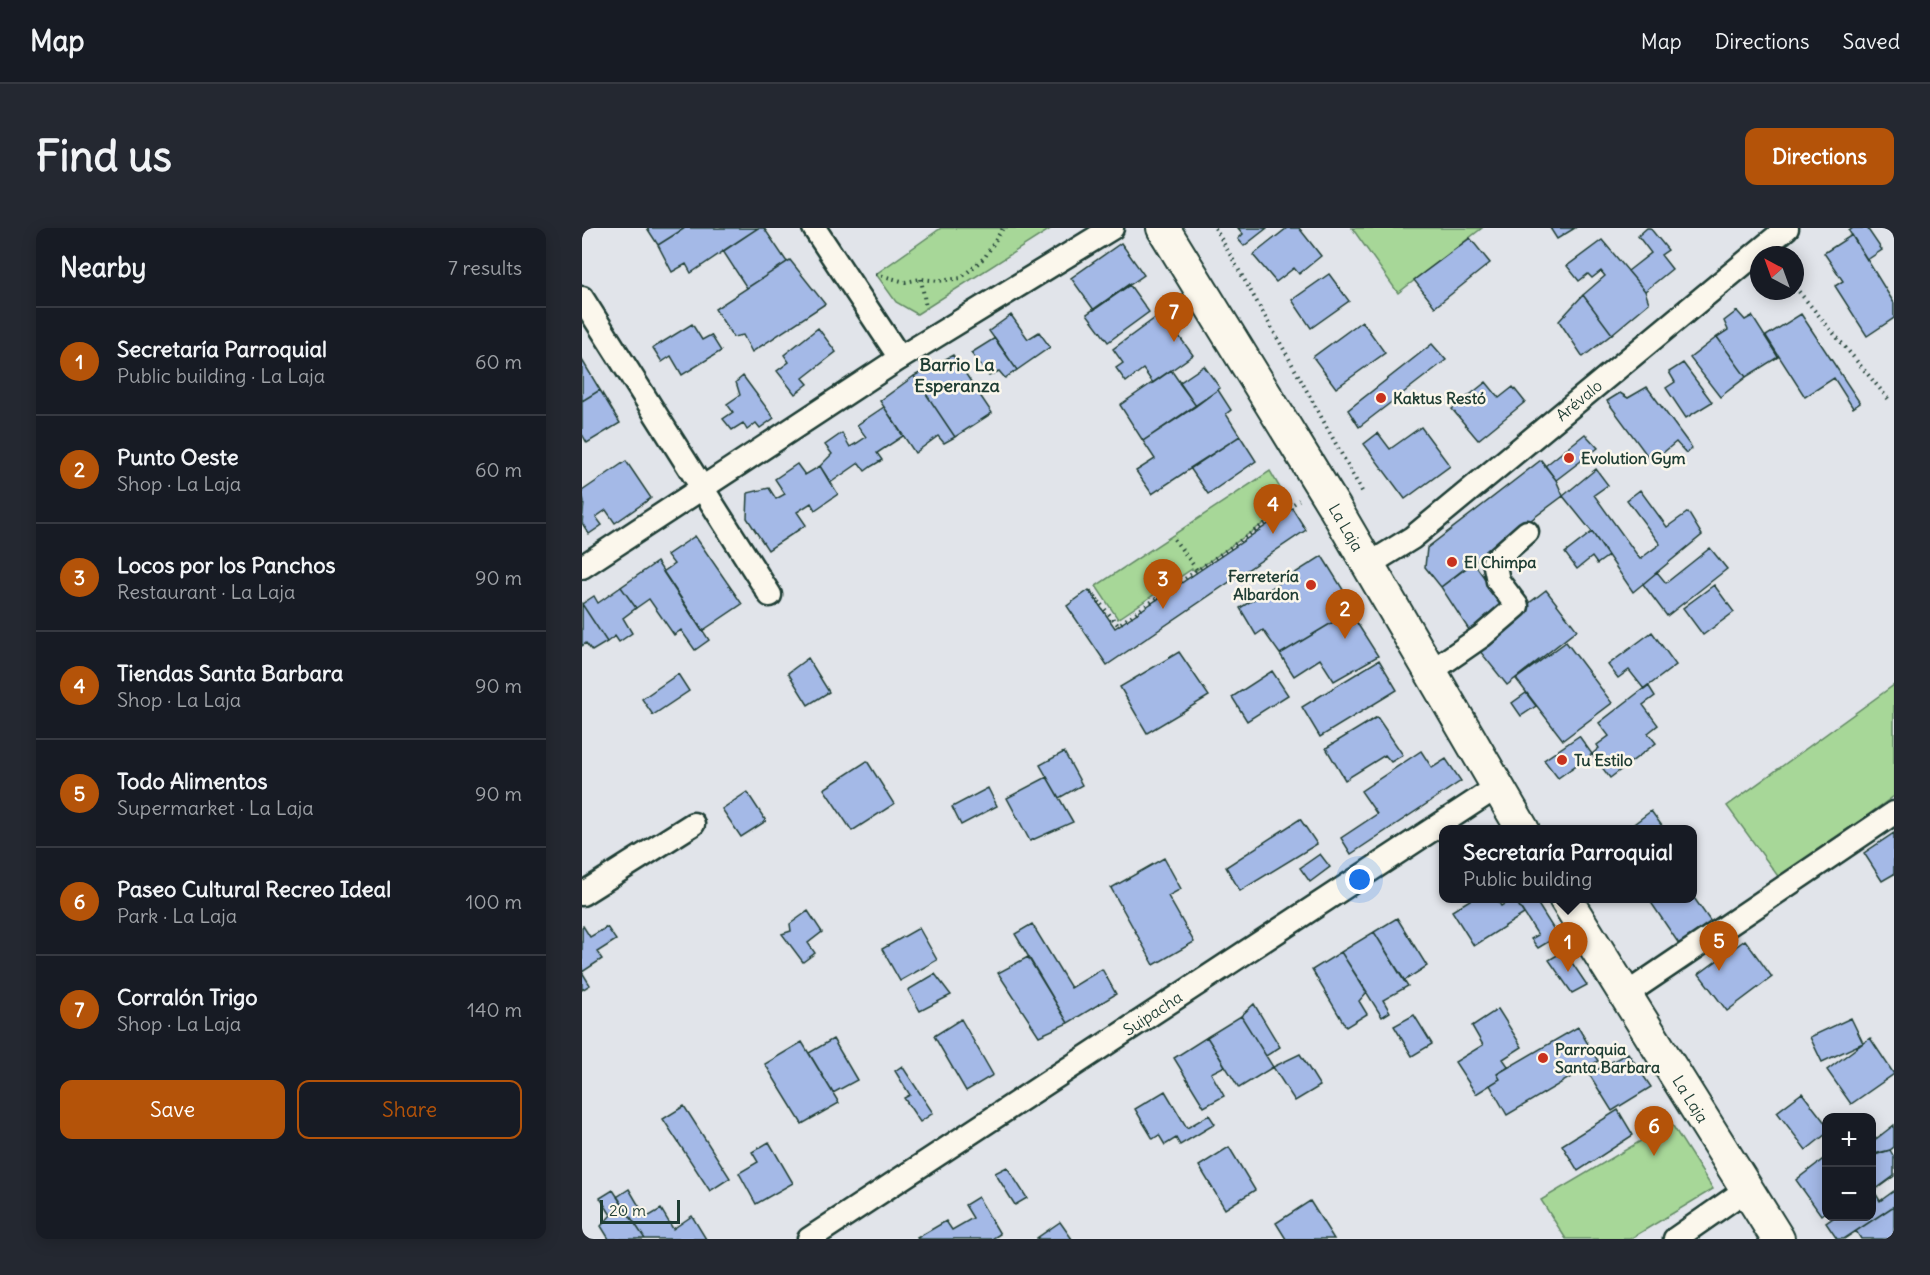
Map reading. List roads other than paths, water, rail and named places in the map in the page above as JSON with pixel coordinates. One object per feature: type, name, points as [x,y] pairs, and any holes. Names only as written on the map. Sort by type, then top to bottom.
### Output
[{"type":"main road","name":"La Laja","points":[[1163,228],[1368,565],[1520,825]]},
{"type":"main road","name":"La Laja","points":[[1568,903],[1778,1239]]},
{"type":"street","points":[[814,228],[900,358]]},
{"type":"street","points":[[582,567],[900,358],[1112,228]]},
{"type":"street","name":"Arévalo","points":[[1368,565],[1412,538],[1787,228]]},
{"type":"street","points":[[582,298],[770,595]]},
{"type":"street","points":[[1430,672],[1482,636],[1517,606],[1498,580],[1494,561],[1527,532]]},
{"type":"street","name":"Suipacha","points":[[809,1239],[1497,786]]},
{"type":"street","points":[[1624,995],[1894,813]]},
{"type":"street","points":[[582,894],[693,824]]},
{"type":"street","points":[[1675,1239],[1747,1189]]},
{"type":"place","name":"Corralón Trigo","points":[[1174,342]]},
{"type":"place","name":"Kaktus Restó","points":[[1381,398]]},
{"type":"place","name":"Evolution Gym","points":[[1569,458]]},
{"type":"place","name":"Tiendas Santa Barbara","points":[[1273,534]]},
{"type":"place","name":"El Chimpa","points":[[1452,562]]},
{"type":"place","name":"Ferretería Albardon","points":[[1311,585]]},
{"type":"place","name":"Locos por los Panchos","points":[[1163,609]]},
{"type":"place","name":"Punto Oeste","points":[[1345,639]]},
{"type":"place","name":"Tu Estilo","points":[[1562,760]]},
{"type":"place","name":"Todo Alimentos","points":[[1719,971]]},
{"type":"place","name":"Secretaría Parroquial","points":[[1568,972]]},
{"type":"place","name":"Parroquia Santa Barbara","points":[[1543,1058]]},
{"type":"place","name":"Paseo Cultural Recreo Ideal","points":[[1654,1156]]},
{"type":"district","name":"Barrio La Esperanza","points":[[957,374]]}]
